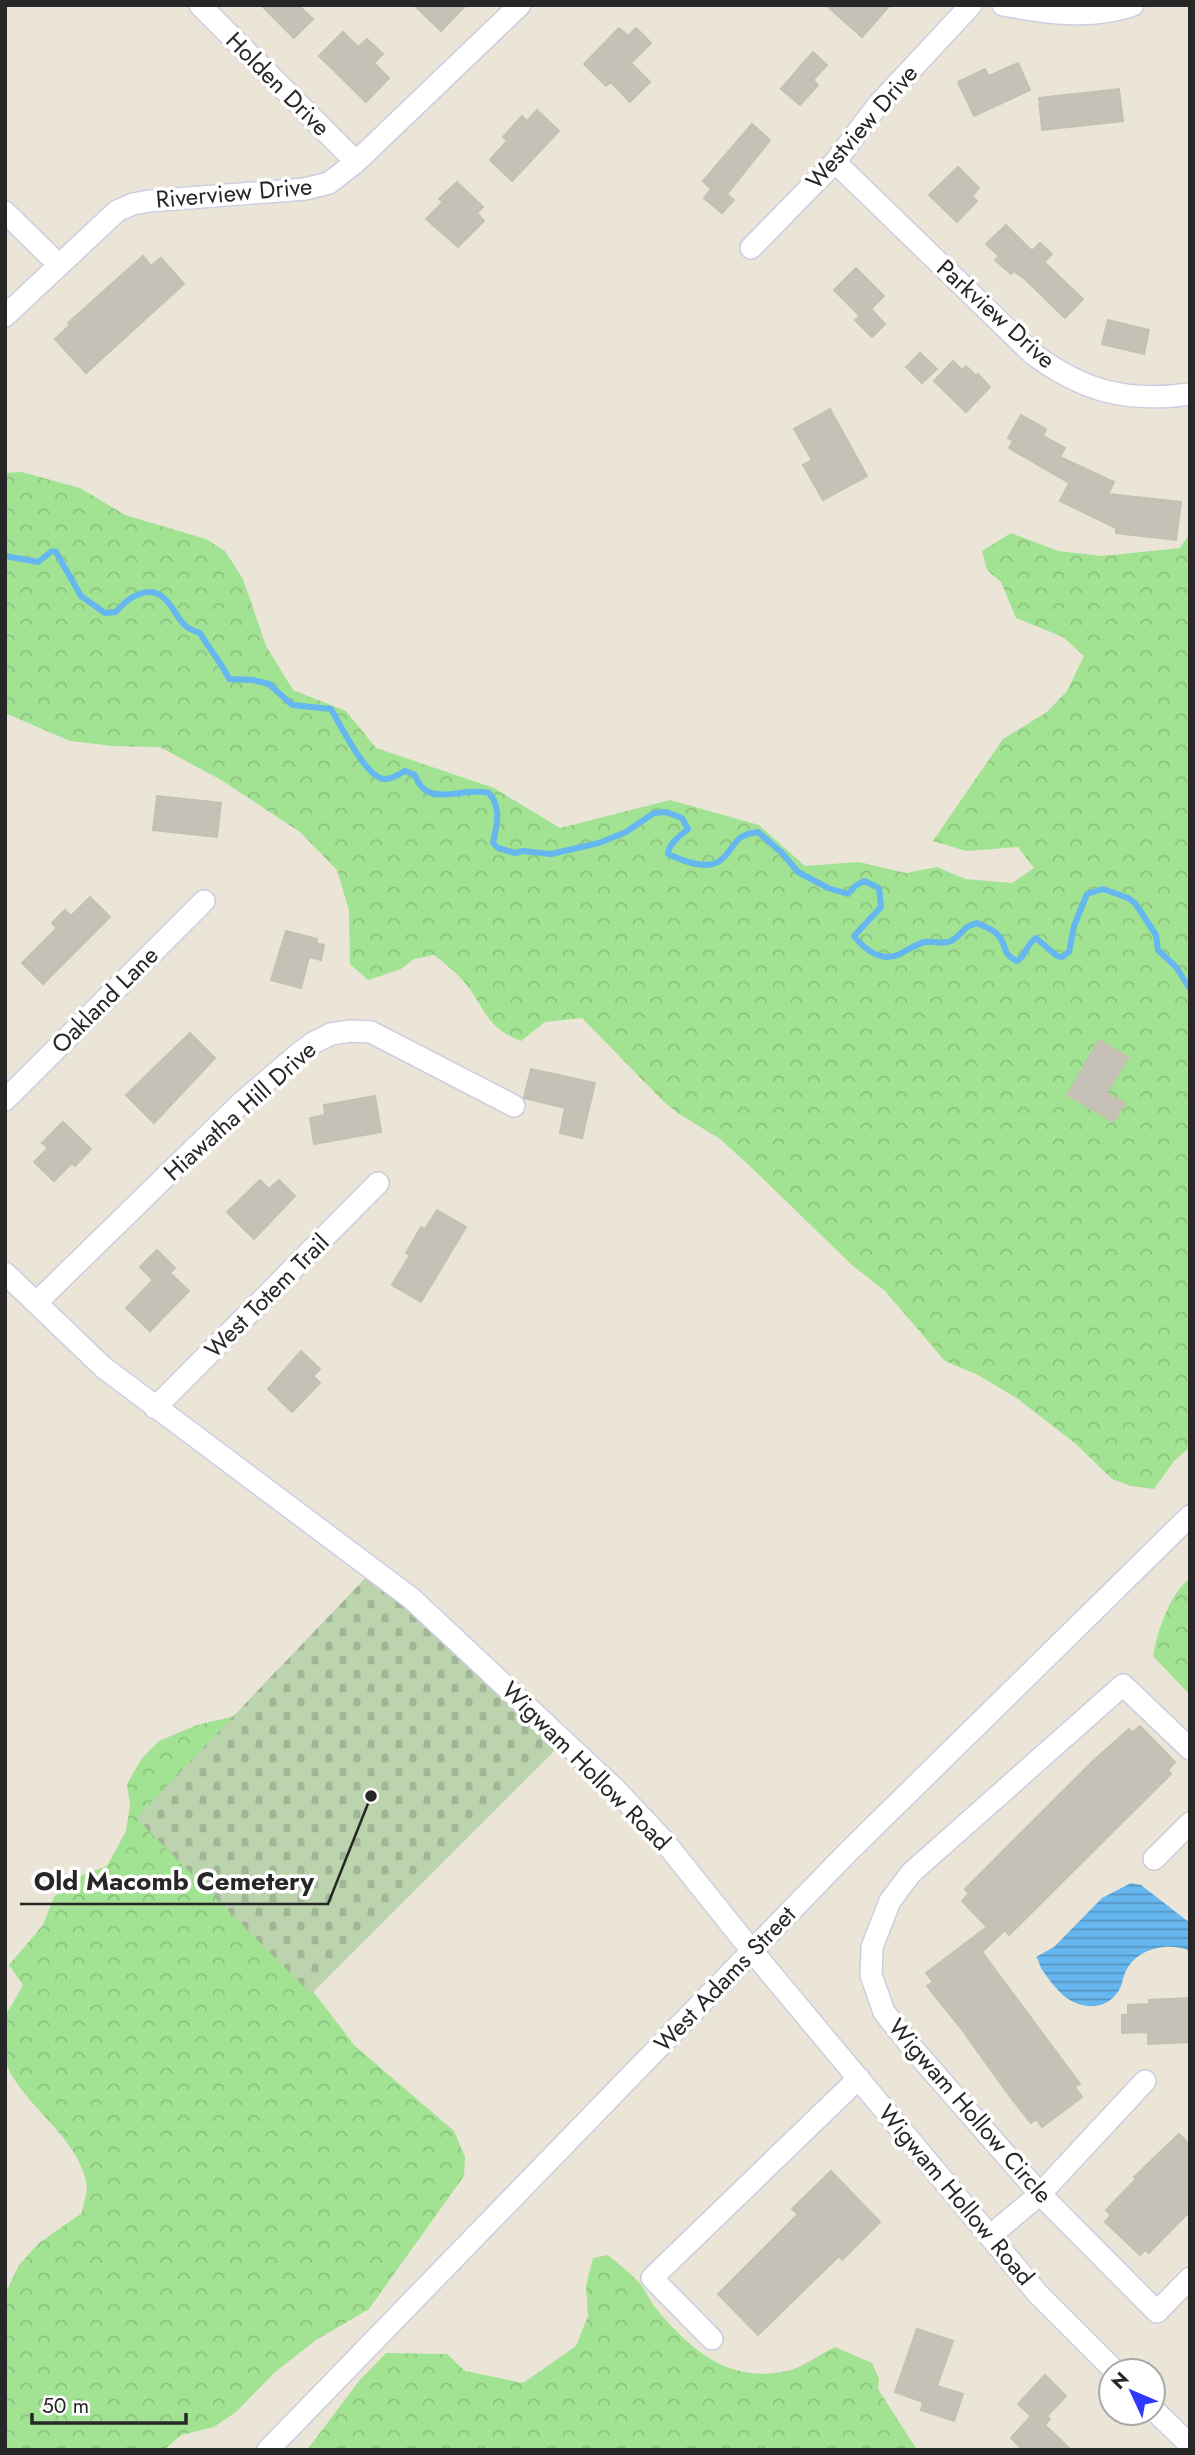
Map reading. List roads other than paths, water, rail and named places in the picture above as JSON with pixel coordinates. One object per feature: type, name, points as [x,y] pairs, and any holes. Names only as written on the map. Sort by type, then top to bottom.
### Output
[{"type":"street","name":"Holden Drive","points":[[200,5],[356,162]]},
{"type":"street","name":"Riverview Drive","points":[[5,316],[117,211],[132,204],[317,187],[340,176],[520,5]]},
{"type":"street","name":"Westview Drive","points":[[751,248],[835,162],[877,106],[971,5]]},
{"type":"street","points":[[1003,5],[1069,14],[1102,13],[1133,5]]},
{"type":"street","name":"Parkview Drive","points":[[835,162],[1033,354],[1055,370],[1093,388],[1134,397],[1161,398],[1190,394]]},
{"type":"street","points":[[5,212],[59,265]]},
{"type":"street","name":"Oakland Lane","points":[[5,1100],[204,901]]},
{"type":"street","name":"Hiawatha Hill Drive","points":[[36,1303],[241,1103],[297,1055],[331,1034],[371,1032],[514,1106]]},
{"type":"street","name":"West Totem Trail","points":[[155,1408],[377,1183]]},
{"type":"street","name":"Wigwam Hollow Road","points":[[5,1273],[103,1367],[411,1598],[616,1790],[664,1841],[752,1951],[1038,2294],[1101,2357]]},
{"type":"street","name":"West Adams Street","points":[[268,2450],[848,1852],[1190,1516]]},
{"type":"street","name":"Wigwam Hollow Circle","points":[[1190,1749],[1123,1685],[911,1873],[890,1901],[872,1947],[871,1975],[884,2012],[915,2051],[1040,2194],[1157,2312],[1190,2278]]},
{"type":"street","points":[[1154,1859],[1190,1823]]},
{"type":"street","points":[[712,2339],[652,2278],[859,2078]]},
{"type":"street","points":[[990,2236],[1040,2194],[1145,2081]]},
{"type":"street","points":[[1167,2423],[1190,2445]]},
{"type":"water","points":[[1131,1883],[1141,1885],[1190,1923],[1190,1951],[1162,1947],[1144,1953],[1130,1965],[1119,1991],[1112,1999],[1092,2006],[1077,2004],[1050,1981],[1036,1957],[1054,1947],[1102,1898]]},
{"type":"waterway","points":[[5,556],[38,562],[52,551],[56,552],[81,596],[105,613],[116,612],[139,594],[159,594],[187,627],[200,633],[229,679],[269,684],[292,705],[331,709],[362,760],[377,776],[389,779],[405,771],[415,775],[420,786],[428,792],[446,795],[489,793],[497,811],[493,843],[498,848],[515,853],[523,851],[551,854],[599,843],[626,832],[654,813],[666,812],[682,818],[688,829],[673,843],[668,854],[706,865],[724,858],[742,836],[758,832],[782,853],[798,872],[828,888],[848,894],[864,881],[879,888],[881,907],[854,936],[874,954],[887,957],[925,942],[951,941],[977,923],[996,933],[1007,954],[1017,961],[1036,938],[1057,956],[1062,957],[1069,952],[1074,926],[1087,894],[1103,889],[1135,903],[1156,935],[1158,950],[1176,967],[1190,989]]},
{"type":"place","name":"Old Macomb Cemetery","points":[[371,1796]]}]
